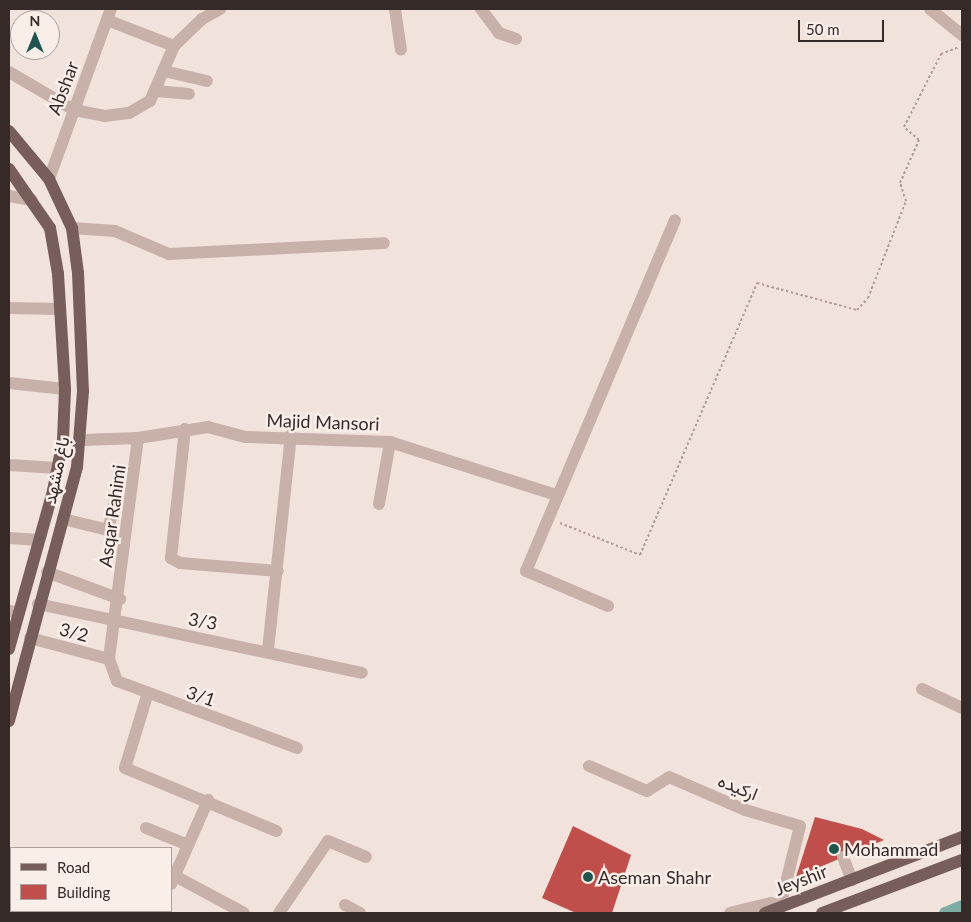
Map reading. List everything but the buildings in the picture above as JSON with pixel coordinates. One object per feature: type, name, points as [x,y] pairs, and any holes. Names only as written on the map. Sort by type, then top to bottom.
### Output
[{"type":"main road","name":"باغ مشهد","points":[[9,721],[15,676],[30,638],[63,519],[82,440],[78,273],[72,228],[49,180],[10,135]]},
{"type":"main road","name":"باغ مشهد","points":[[9,169],[50,228],[60,309],[65,389],[57,468],[39,540],[14,611],[9,649]]},
{"type":"main road","name":"Jeyshir","points":[[765,913],[962,837]]},
{"type":"main road","points":[[822,913],[962,860]]},
{"type":"street","points":[[9,72],[74,110],[104,116],[129,113],[150,101],[174,46],[220,9]]},
{"type":"street","points":[[395,9],[401,50]]},
{"type":"street","points":[[481,9],[498,33],[516,39]]},
{"type":"street","points":[[930,9],[962,35]]},
{"type":"street","points":[[109,14],[174,46]]},
{"type":"street","name":"Abshar","points":[[49,180],[109,14]]},
{"type":"street","points":[[164,71],[207,81]]},
{"type":"street","points":[[156,91],[189,94]]},
{"type":"street","points":[[9,196],[32,200]]},
{"type":"street","points":[[608,606],[526,571],[556,495],[675,220]]},
{"type":"street","points":[[72,228],[115,231],[169,254],[384,243]]},
{"type":"street","points":[[9,308],[60,309]]},
{"type":"street","points":[[9,384],[65,389]]},
{"type":"street","name":"Majid Mansori","points":[[82,440],[138,438],[185,429],[222,428],[246,437],[291,435],[390,442],[556,495]]},
{"type":"street","points":[[185,429],[171,558],[180,563],[278,571]]},
{"type":"street","points":[[268,650],[278,571],[291,435]]},
{"type":"street","name":"Asqar Rahimi","points":[[109,659],[120,599],[138,438]]},
{"type":"street","points":[[378,504],[390,442]]},
{"type":"street","points":[[9,465],[57,468]]},
{"type":"street","points":[[63,519],[108,530],[115,501]]},
{"type":"street","points":[[9,538],[39,540]]},
{"type":"street","points":[[47,572],[120,599]]},
{"type":"street","name":"3/3","points":[[38,604],[116,622],[268,650],[362,673]]},
{"type":"street","name":"3/2","points":[[30,638],[109,659]]},
{"type":"street","name":"3/1","points":[[109,659],[117,681],[148,696],[297,748]]},
{"type":"street","points":[[922,689],[962,708]]},
{"type":"street","points":[[148,696],[125,768],[208,800],[276,831]]},
{"type":"street","name":"ارکیده","points":[[589,766],[647,791],[669,777],[745,810],[800,826],[780,907]]},
{"type":"street","points":[[208,800],[173,880],[244,913]]},
{"type":"street","points":[[146,828],[188,845]]},
{"type":"street","points":[[282,913],[328,841],[366,857]]},
{"type":"street","points":[[843,857],[852,880]]},
{"type":"street","points":[[730,913],[771,903],[780,907]]},
{"type":"street","points":[[345,905],[359,913]]},
{"type":"path","points":[[547,518],[640,555],[757,283],[857,310],[868,298],[906,201],[900,183],[919,140],[904,127],[941,54],[962,44]]},
{"type":"waterway","points":[[945,913],[962,906]]},
{"type":"place","name":"Mohammad","points":[[834,849]]},
{"type":"place","name":"Aseman Shahr","points":[[588,877]]}]
